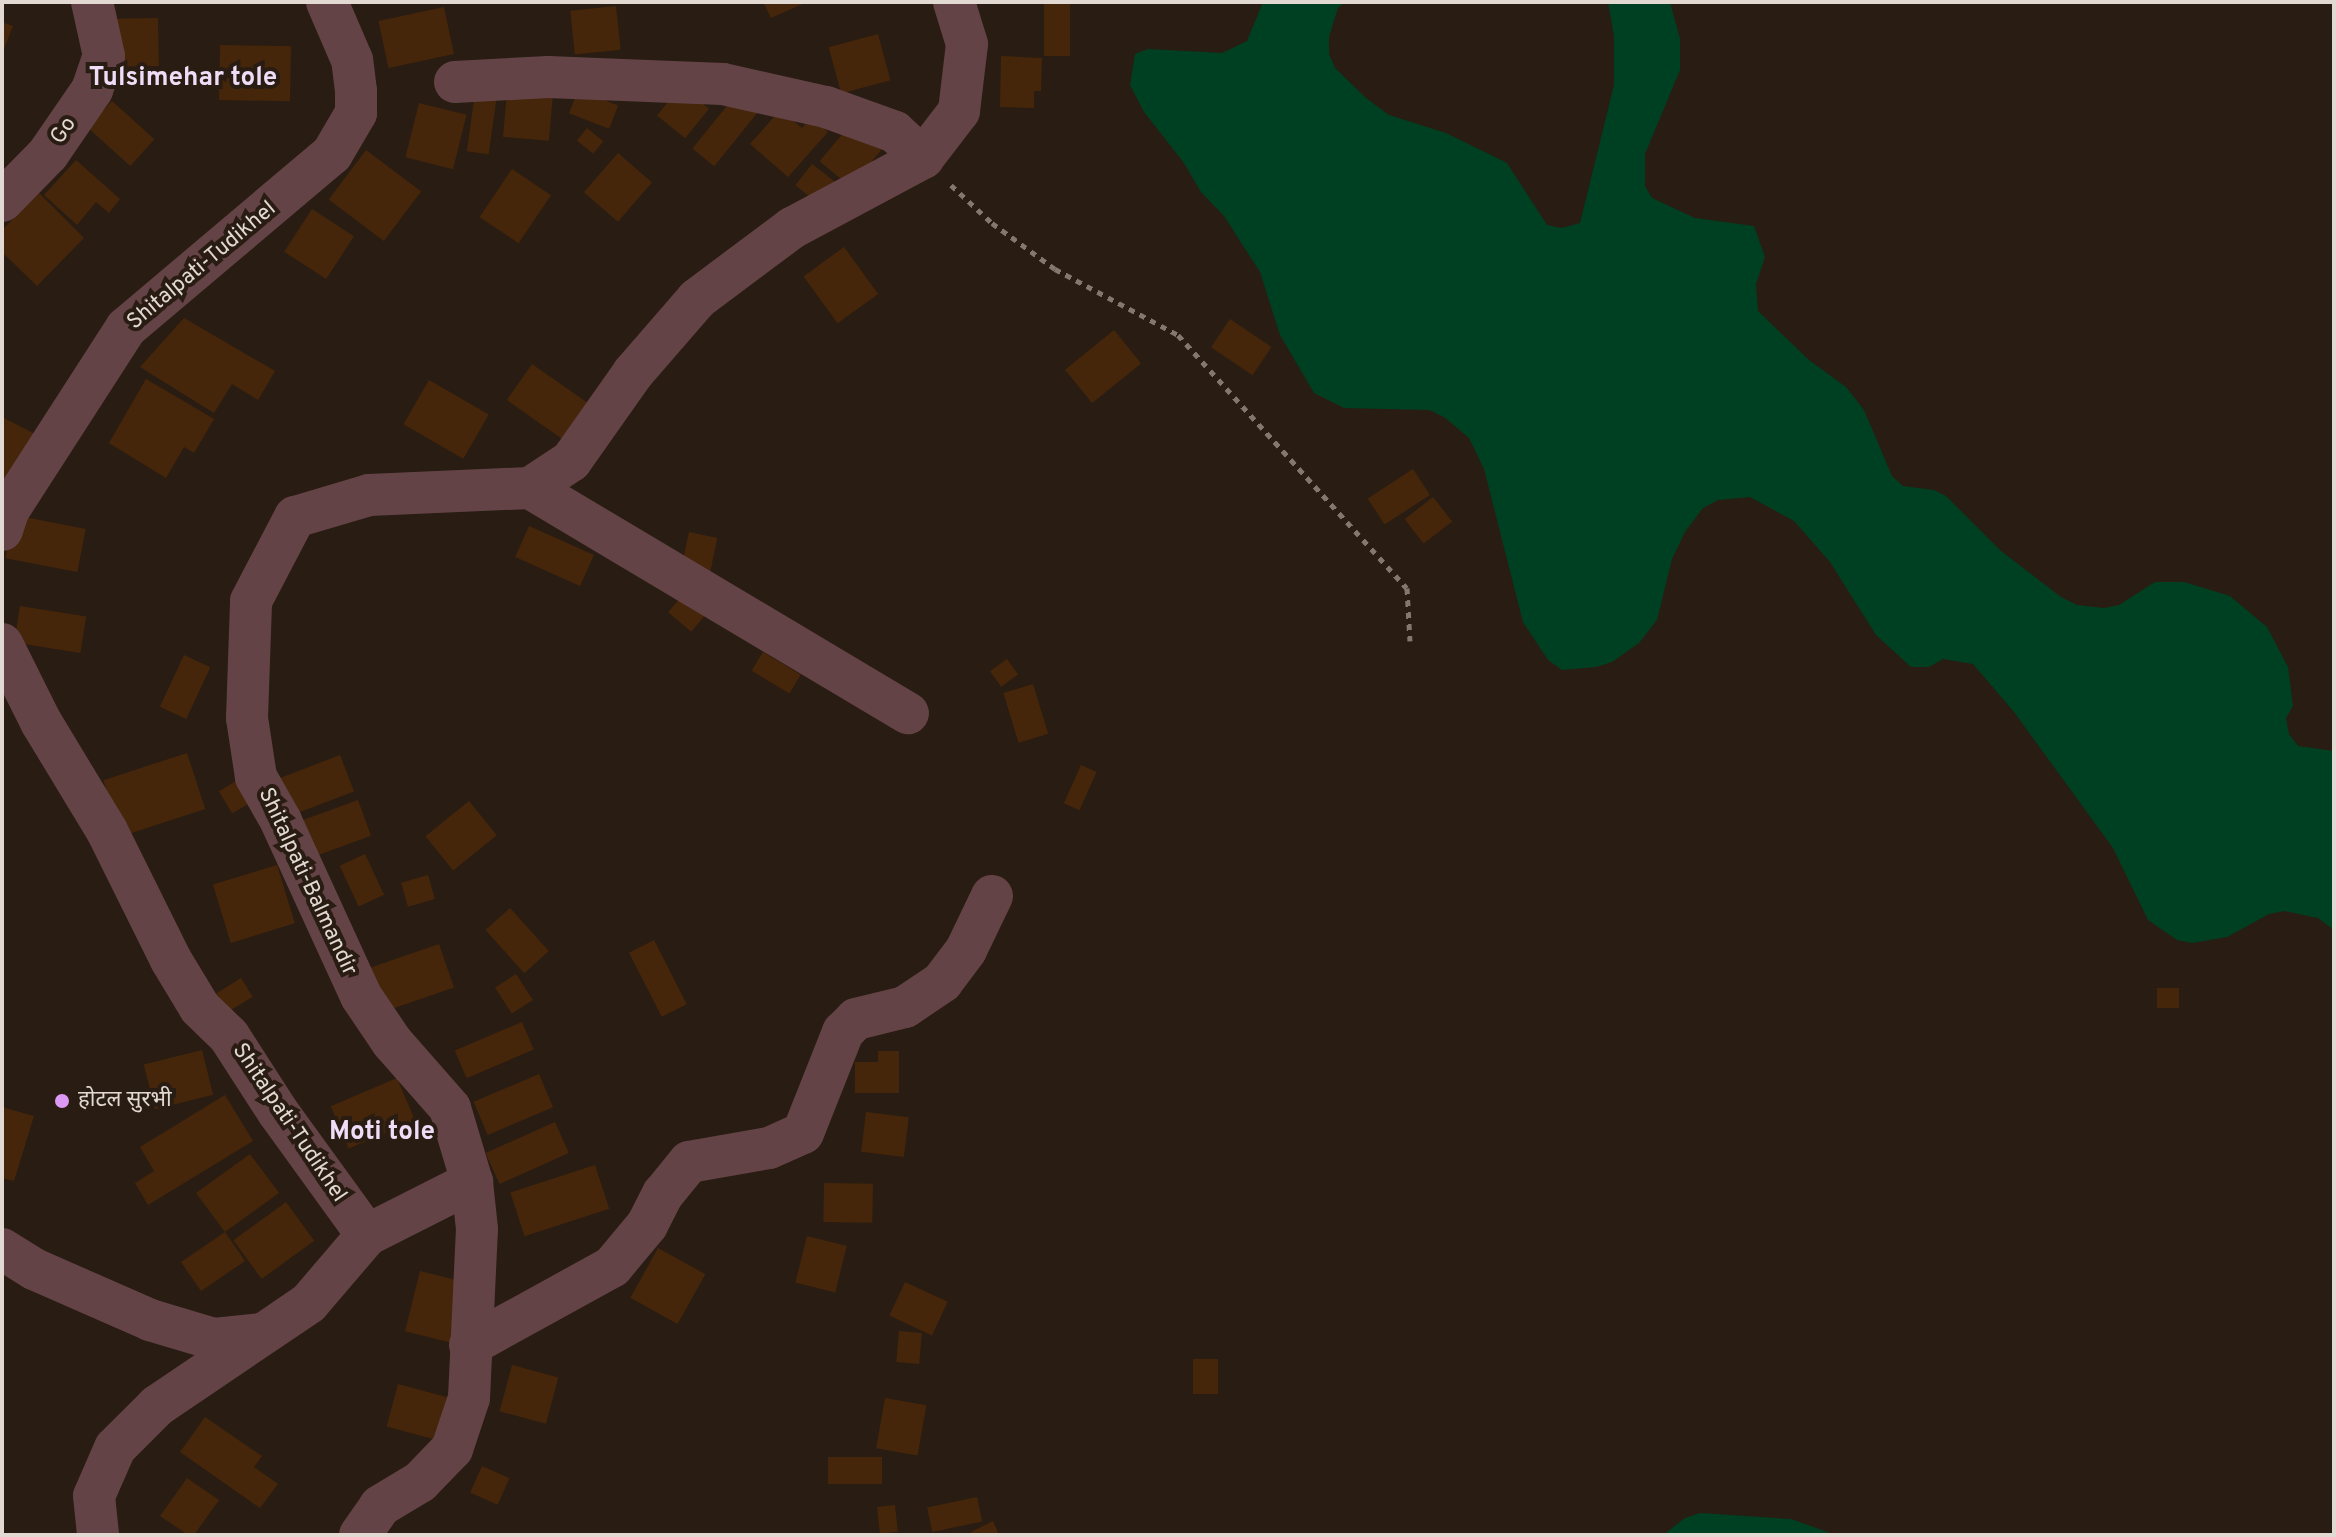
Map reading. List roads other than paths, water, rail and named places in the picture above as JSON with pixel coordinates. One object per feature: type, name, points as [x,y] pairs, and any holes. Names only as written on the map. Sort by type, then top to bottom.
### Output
[{"type":"street","name":"Go","points":[[2,201],[48,154],[92,90],[104,56],[92,2]]},
{"type":"street","name":"Shitalpati-Tudikhel","points":[[2,530],[8,511],[126,328],[332,154],[356,113],[356,91],[352,60],[327,2]]},
{"type":"street","points":[[908,713],[530,488],[571,461],[633,373],[697,299],[792,228],[923,158],[959,111],[967,44],[954,2]]},
{"type":"street","points":[[455,82],[548,77],[723,84],[826,107],[895,132],[923,158]]},
{"type":"street","name":"Shitalpati-Balmandir","points":[[360,1535],[380,1506],[420,1482],[452,1449],[469,1398],[477,1229],[472,1182],[450,1108],[392,1042],[361,996],[281,821],[256,777],[247,718],[251,601],[295,517],[369,495],[530,488]]},
{"type":"street","name":"Shitalpati-Tudikhel","points":[[2,644],[41,722],[107,831],[171,960],[200,1008],[229,1036],[278,1112],[367,1235]]},
{"type":"street","points":[[470,1345],[612,1267],[647,1225],[663,1194],[689,1162],[769,1148],[803,1133],[843,1032],[856,1019],[905,1007],[942,982],[966,950],[992,896]]},
{"type":"street","points":[[98,1535],[94,1496],[115,1448],[157,1406],[309,1303],[367,1235],[472,1182]]},
{"type":"street","points":[[2,1249],[34,1269],[150,1320],[214,1339],[263,1334]]},
{"type":"place","name":"होटल सुरभी","points":[[62,1101]]},
{"type":"district","name":"Tulsimehar tole","points":[[183,79]]},
{"type":"district","name":"Moti tole","points":[[382,1133]]}]
